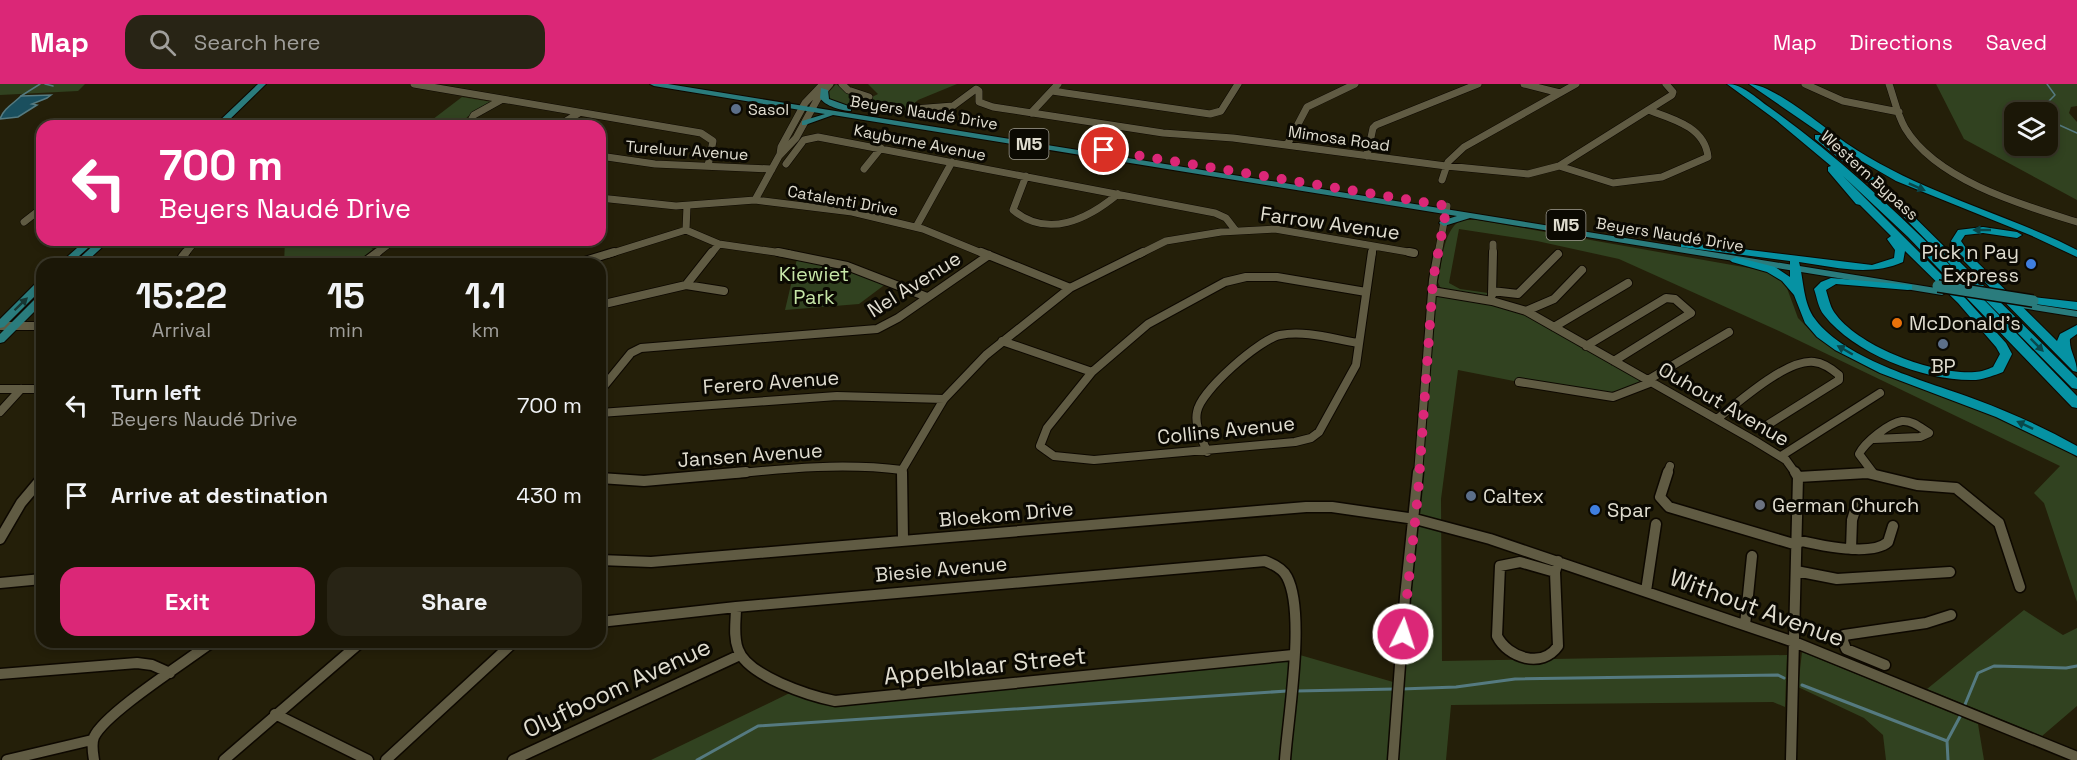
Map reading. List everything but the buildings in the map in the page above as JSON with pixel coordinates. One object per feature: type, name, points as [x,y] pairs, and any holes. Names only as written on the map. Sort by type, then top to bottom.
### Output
[{"type":"highway","name":"Western Bypass","points":[[1731,84],[1823,153],[1876,199],[2077,404]]},
{"type":"highway","name":"Western Bypass","points":[[1743,84],[1820,139],[1875,183],[2077,384]]},
{"type":"highway","points":[[1753,84],[1802,114],[1865,161],[1888,174],[2077,254]]},
{"type":"highway","points":[[1773,114],[1775,121],[1826,164],[1986,327],[2006,354],[2001,369],[1981,375],[1957,375],[1910,364],[1869,347],[1845,330],[1832,318],[1820,296],[1820,289],[1834,280],[1908,287]]},
{"type":"highway","points":[[1685,244],[1858,268],[1880,267],[1895,263],[1901,256],[1897,245],[1855,194]]},
{"type":"highway","points":[[2077,260],[2047,245],[2004,232],[1966,231],[1959,234],[1956,241],[1968,260],[2077,367]]},
{"type":"highway","points":[[1736,260],[1783,276],[1791,283],[1801,299],[1810,321],[1828,339],[1851,354],[1999,413],[2077,452]]},
{"type":"highway","points":[[1795,266],[1801,299]]},
{"type":"highway","points":[[2030,304],[2077,307]]},
{"type":"highway","points":[[2077,329],[2067,333],[2062,342],[2077,367]]},
{"type":"main road","points":[[216,120],[253,84]]},
{"type":"main road","points":[[224,120],[262,84]]},
{"type":"main road","name":"Beyers Naudé Drive","points":[[654,84],[851,112],[1447,209],[1685,244],[1908,287],[1940,289]]},
{"type":"main road","name":"Beyers Naudé Drive","points":[[690,84],[808,106]]},
{"type":"main road","points":[[826,86],[824,98],[826,101],[851,112]]},
{"type":"main road","points":[[805,123],[819,116],[851,112]]},
{"type":"main road","name":"Beyers Naudé Drive","points":[[1447,209],[1474,216],[1736,260],[1795,266],[2030,304],[2077,314]]},
{"type":"main road","points":[[1444,223],[1474,216]]},
{"type":"main road","points":[[71,258],[85,246]]},
{"type":"main road","points":[[85,258],[98,246]]},
{"type":"main road","points":[[0,325],[36,289]]},
{"type":"main road","points":[[0,340],[36,304]]},
{"type":"street","points":[[414,84],[705,135],[712,141],[708,166]]},
{"type":"street","points":[[842,84],[848,90],[869,97]]},
{"type":"street","points":[[914,109],[930,111],[937,107],[957,104],[969,91],[977,91],[982,84]]},
{"type":"street","points":[[1031,112],[1058,84]]},
{"type":"street","points":[[1052,91],[1210,114],[1221,111],[1238,84]]},
{"type":"street","points":[[1287,145],[1307,107],[1355,84]]},
{"type":"street","points":[[1367,156],[1373,128],[1376,125],[1478,84]]},
{"type":"street","points":[[1524,84],[1560,93]]},
{"type":"street","points":[[1442,180],[1446,166],[1464,147],[1576,84]]},
{"type":"street","name":"Mimosa Road","points":[[977,91],[978,101],[981,104],[1163,133],[1287,145],[1446,166],[1528,174],[1559,166],[1648,110],[1673,93],[1666,84]]},
{"type":"street","points":[[1804,84],[1837,100],[1899,112]]},
{"type":"street","points":[[1888,84],[1909,134],[1950,168],[2000,195],[2077,222]]},
{"type":"street","points":[[779,156],[781,147],[808,106],[826,86]]},
{"type":"street","points":[[471,120],[474,115],[501,100]]},
{"type":"street","points":[[755,200],[779,156],[796,138],[805,123],[808,106]]},
{"type":"street","points":[[1559,166],[1613,183],[1662,177],[1708,157],[1705,142],[1693,130],[1648,110]]},
{"type":"street","points":[[568,120],[579,113]]},
{"type":"street","name":"Kayburne Avenue","points":[[786,164],[804,140],[818,137],[1215,213],[1226,218],[1236,231]]},
{"type":"street","points":[[864,169],[881,148]]},
{"type":"street","name":"Tureluur Avenue","points":[[606,157],[655,164],[772,169]]},
{"type":"street","points":[[916,227],[952,162]]},
{"type":"street","points":[[1026,176],[1013,210],[1025,218],[1054,226],[1068,223],[1099,208],[1118,194]]},
{"type":"street","name":"Catalenti Drive","points":[[606,199],[687,206],[755,200],[852,212],[916,227],[1070,288]]},
{"type":"street","points":[[686,230],[687,206]]},
{"type":"street","points":[[1394,760],[1405,597],[1415,519],[1432,291],[1447,209]]},
{"type":"street","points":[[24,222],[36,213]]},
{"type":"street","name":"Farrow Avenue","points":[[902,470],[944,399],[1002,341],[1070,288],[1166,241],[1236,231],[1275,229],[1414,253]]},
{"type":"street","points":[[595,258],[686,230],[719,244],[799,255],[847,266],[927,297]]},
{"type":"street","points":[[686,285],[719,244]]},
{"type":"street","points":[[1493,244],[1492,296],[1518,294],[1558,254]]},
{"type":"street","points":[[182,258],[191,246]]},
{"type":"street","points":[[370,258],[386,246]]},
{"type":"street","name":"Collins Avenue","points":[[1092,372],[1043,435],[1041,446],[1047,453],[1061,458],[1094,460],[1207,452],[1295,442],[1311,438],[1319,432],[1353,372],[1373,246]]},
{"type":"street","name":"Nel Avenue","points":[[606,384],[628,357],[638,349],[870,331],[883,326],[990,255]]},
{"type":"street","points":[[1526,311],[1554,299],[1582,270]]},
{"type":"street","points":[[1002,341],[1092,372],[1148,324],[1230,279],[1277,277],[1366,292]]},
{"type":"street","points":[[1554,327],[1628,283]]},
{"type":"street","points":[[606,303],[686,285],[724,291]]},
{"type":"street","name":"Ouhout Avenue","points":[[1432,291],[1492,296],[1526,311],[1780,456],[1790,464],[1798,477]]},
{"type":"street","points":[[1586,346],[1666,298],[1675,299],[1691,314],[1614,361]]},
{"type":"street","points":[[0,325],[36,326]]},
{"type":"street","points":[[1519,382],[1613,397],[1627,394],[1729,332]]},
{"type":"street","points":[[1207,452],[1197,422],[1199,401],[1210,388],[1270,338],[1290,334],[1358,343]]},
{"type":"street","points":[[1717,419],[1748,396],[1802,363],[1821,364],[1839,375],[1839,380],[1761,429]]},
{"type":"street","points":[[0,389],[36,389]]},
{"type":"street","points":[[0,412],[21,389]]},
{"type":"street","points":[[1780,456],[1880,393]]},
{"type":"street","name":"Ferero Avenue","points":[[606,413],[837,396],[944,399]]},
{"type":"street","points":[[1874,439],[1920,437],[1929,433],[1913,423],[1902,421],[1874,439],[1862,447],[1859,454],[1874,474]]},
{"type":"street","name":"Jansen Avenue","points":[[606,479],[637,482],[844,466],[882,466],[902,470]]},
{"type":"street","points":[[1670,466],[1660,496],[1664,504],[1797,543],[1851,549],[1884,546],[1890,541],[1893,526]]},
{"type":"street","points":[[902,470],[903,540]]},
{"type":"street","points":[[1791,760],[1798,477],[1874,474],[1926,487],[1953,487],[1992,515],[1999,524],[2020,587]]},
{"type":"street","points":[[0,538],[21,504],[36,485]]},
{"type":"street","points":[[1851,549],[1852,520],[1857,504]]},
{"type":"street","name":"Bloekom Drive","points":[[606,561],[661,561],[1314,506],[1415,519]]},
{"type":"street","name":"Without Avenue","points":[[1415,519],[1490,539],[1557,566],[1646,591],[1794,642],[2077,757]]},
{"type":"street","points":[[1646,591],[1656,524]]},
{"type":"street","points":[[1745,625],[1752,556]]},
{"type":"street","name":"Biesie Avenue","points":[[606,621],[736,607],[1257,561],[1272,563],[1283,571],[1290,585],[1295,608],[1293,656]]},
{"type":"street","points":[[1508,562],[1516,562],[1557,566],[1558,646],[1556,651],[1550,657],[1524,658],[1508,652],[1499,644],[1497,636],[1500,566],[1508,562]]},
{"type":"street","points":[[1796,571],[1837,579],[1950,572]]},
{"type":"street","points":[[0,583],[36,580]]},
{"type":"street","points":[[736,607],[740,655]]},
{"type":"street","points":[[1845,662],[1844,635],[1926,623],[1951,615]]},
{"type":"street","points":[[94,760],[92,740],[98,730],[114,714],[204,648]]},
{"type":"street","points":[[224,760],[354,648]]},
{"type":"street","points":[[386,760],[507,648]]},
{"type":"street","points":[[1846,649],[1885,665]]},
{"type":"street","name":"Appelblaar Street","points":[[740,655],[753,666],[797,690],[822,699],[842,702],[1293,656]]},
{"type":"street","name":"Olyfboom Avenue","points":[[513,760],[740,655]]},
{"type":"street","points":[[1285,760],[1293,656]]},
{"type":"street","points":[[0,674],[137,663],[152,665],[170,673]]},
{"type":"street","points":[[275,714],[368,760]]},
{"type":"street","points":[[7,760],[92,740]]},
{"type":"green space","points":[[0,84],[85,84],[78,91],[0,95]]},
{"type":"green space","points":[[836,84],[846,91],[868,99],[878,94],[868,84],[957,84],[918,100],[901,115],[836,103],[829,98],[829,92]]},
{"type":"green space","points":[[1936,84],[2077,84],[2077,106],[2071,107],[2069,113],[2077,122],[2077,200],[1964,139]]},
{"type":"green space","points":[[462,97],[492,102],[467,117],[466,120],[432,120]]},
{"type":"green space","points":[[1462,220],[1478,220],[1766,271],[1784,280],[1798,318],[1820,340],[1845,355],[2001,417],[2067,451],[2077,458],[2077,602],[2044,503],[2034,493],[2060,466],[1779,331],[1619,259],[1537,241],[1459,229],[1449,283],[1460,289],[1488,293],[1488,298],[1449,292],[1440,287],[1438,282],[1442,256],[1451,230]]},
{"type":"green space","points":[[285,246],[368,246],[373,249],[362,258],[284,258]]},
{"type":"green space","name":"Kiewiet Park","points":[[797,259],[855,272],[887,283],[859,304],[785,310]]},
{"type":"green space","points":[[1433,291],[1531,313],[1653,381],[1621,394],[1519,382],[1458,370],[1441,499],[1442,661],[1787,655],[1785,707],[1773,702],[1451,705],[1446,760],[651,760],[798,689],[836,698],[1293,653],[1400,684]]},
{"type":"green space","points":[[2024,610],[2063,635],[2077,628],[2077,706],[2042,736],[1927,689]]},
{"type":"green space","points":[[1802,652],[1978,724],[1984,760],[1886,760],[1883,735],[1864,718],[1798,687]]},
{"type":"water","points":[[51,95],[32,104],[37,105],[18,117],[0,119],[6,109],[21,96]]},
{"type":"waterway","points":[[21,96],[40,84]]},
{"type":"waterway","points":[[45,84],[53,86]]},
{"type":"waterway","points":[[2047,84],[2055,95],[2048,102]]},
{"type":"waterway","points":[[2058,124],[2077,133]]},
{"type":"waterway","points":[[1964,707],[1978,673],[1994,666],[2066,668],[2077,666]]},
{"type":"waterway","points":[[1401,689],[1456,687],[1515,679],[1778,675],[1784,678]]},
{"type":"waterway","points":[[1802,685],[1947,741]]},
{"type":"waterway","points":[[1296,691],[1395,689]]},
{"type":"waterway","points":[[697,760],[758,726],[1287,691]]},
{"type":"waterway","points":[[1947,741],[1962,713]]},
{"type":"waterway","points":[[1947,741],[1948,760]]},
{"type":"place","name":"Sasol","points":[[736,109]]},
{"type":"place","name":"Pick n Pay Express","points":[[2031,264]]},
{"type":"place","name":"McDonald's","points":[[1897,323]]},
{"type":"place","name":"BP","points":[[1943,344]]},
{"type":"place","name":"Caltex","points":[[1471,496]]},
{"type":"place","name":"German Church","points":[[1760,505]]},
{"type":"place","name":"Spar","points":[[1595,510]]},
{"type":"route","points":[[1104,150],[1447,206],[1441,248],[1433,280],[1418,494],[1403,634]]}]
